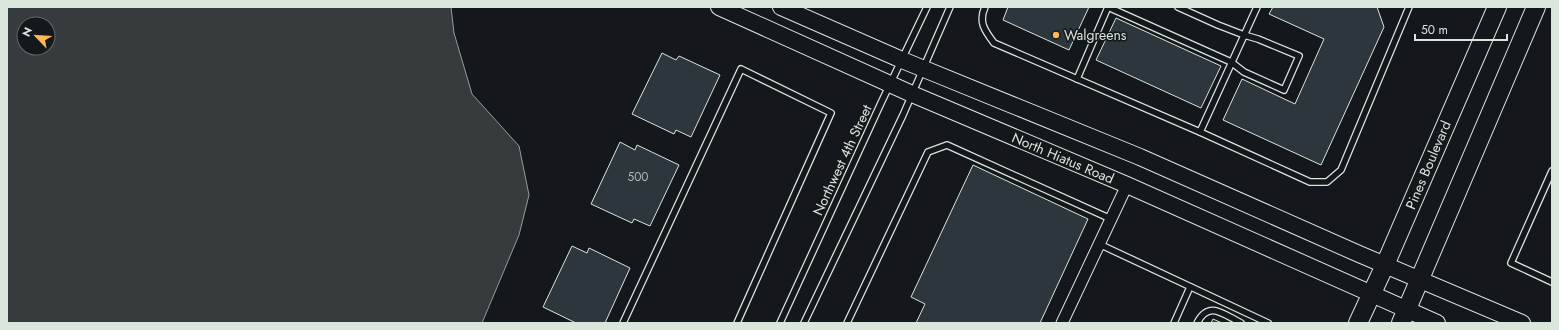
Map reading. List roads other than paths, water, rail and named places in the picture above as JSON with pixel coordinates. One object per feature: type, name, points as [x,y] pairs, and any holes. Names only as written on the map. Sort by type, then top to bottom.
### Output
[{"type":"highway","name":"Pines Boulevard","points":[[1358,323],[1385,265],[1497,7]]},
{"type":"highway","points":[[1404,316],[1536,7]]},
{"type":"main road","name":"North Hiatus Road","points":[[719,7],[912,94],[1127,185],[1372,294],[1404,316],[1437,323]]},
{"type":"main road","name":"North Hiatus Road","points":[[781,7],[902,60],[1140,157],[1385,265],[1522,323]]},
{"type":"street","points":[[1062,323],[1127,185]]},
{"type":"lane","name":"Northwest 4th Street","points":[[780,323],[927,7]]},
{"type":"lane","points":[[804,323],[912,94],[950,7]]},
{"type":"lane","points":[[985,7],[981,15],[985,30],[994,43],[1200,132],[1310,182],[1327,182],[1341,170],[1409,7]]},
{"type":"lane","points":[[1077,79],[1108,7],[1231,62],[1244,72],[1284,90],[1299,56],[1178,7]]},
{"type":"lane","points":[[1200,132],[1256,7]]},
{"type":"lane","points":[[624,323],[742,69],[831,113],[737,323]]},
{"type":"lane","points":[[848,323],[928,152],[947,145],[1111,219]]},
{"type":"lane","points":[[1552,171],[1511,262],[1552,282]]},
{"type":"lane","points":[[1099,244],[1268,323]]},
{"type":"lane","points":[[1174,323],[1190,287]]},
{"type":"lane","points":[[1197,323],[1201,314],[1206,311],[1213,310],[1241,323]]},
{"type":"place","name":"Walgreens","points":[[1056,35]]}]
